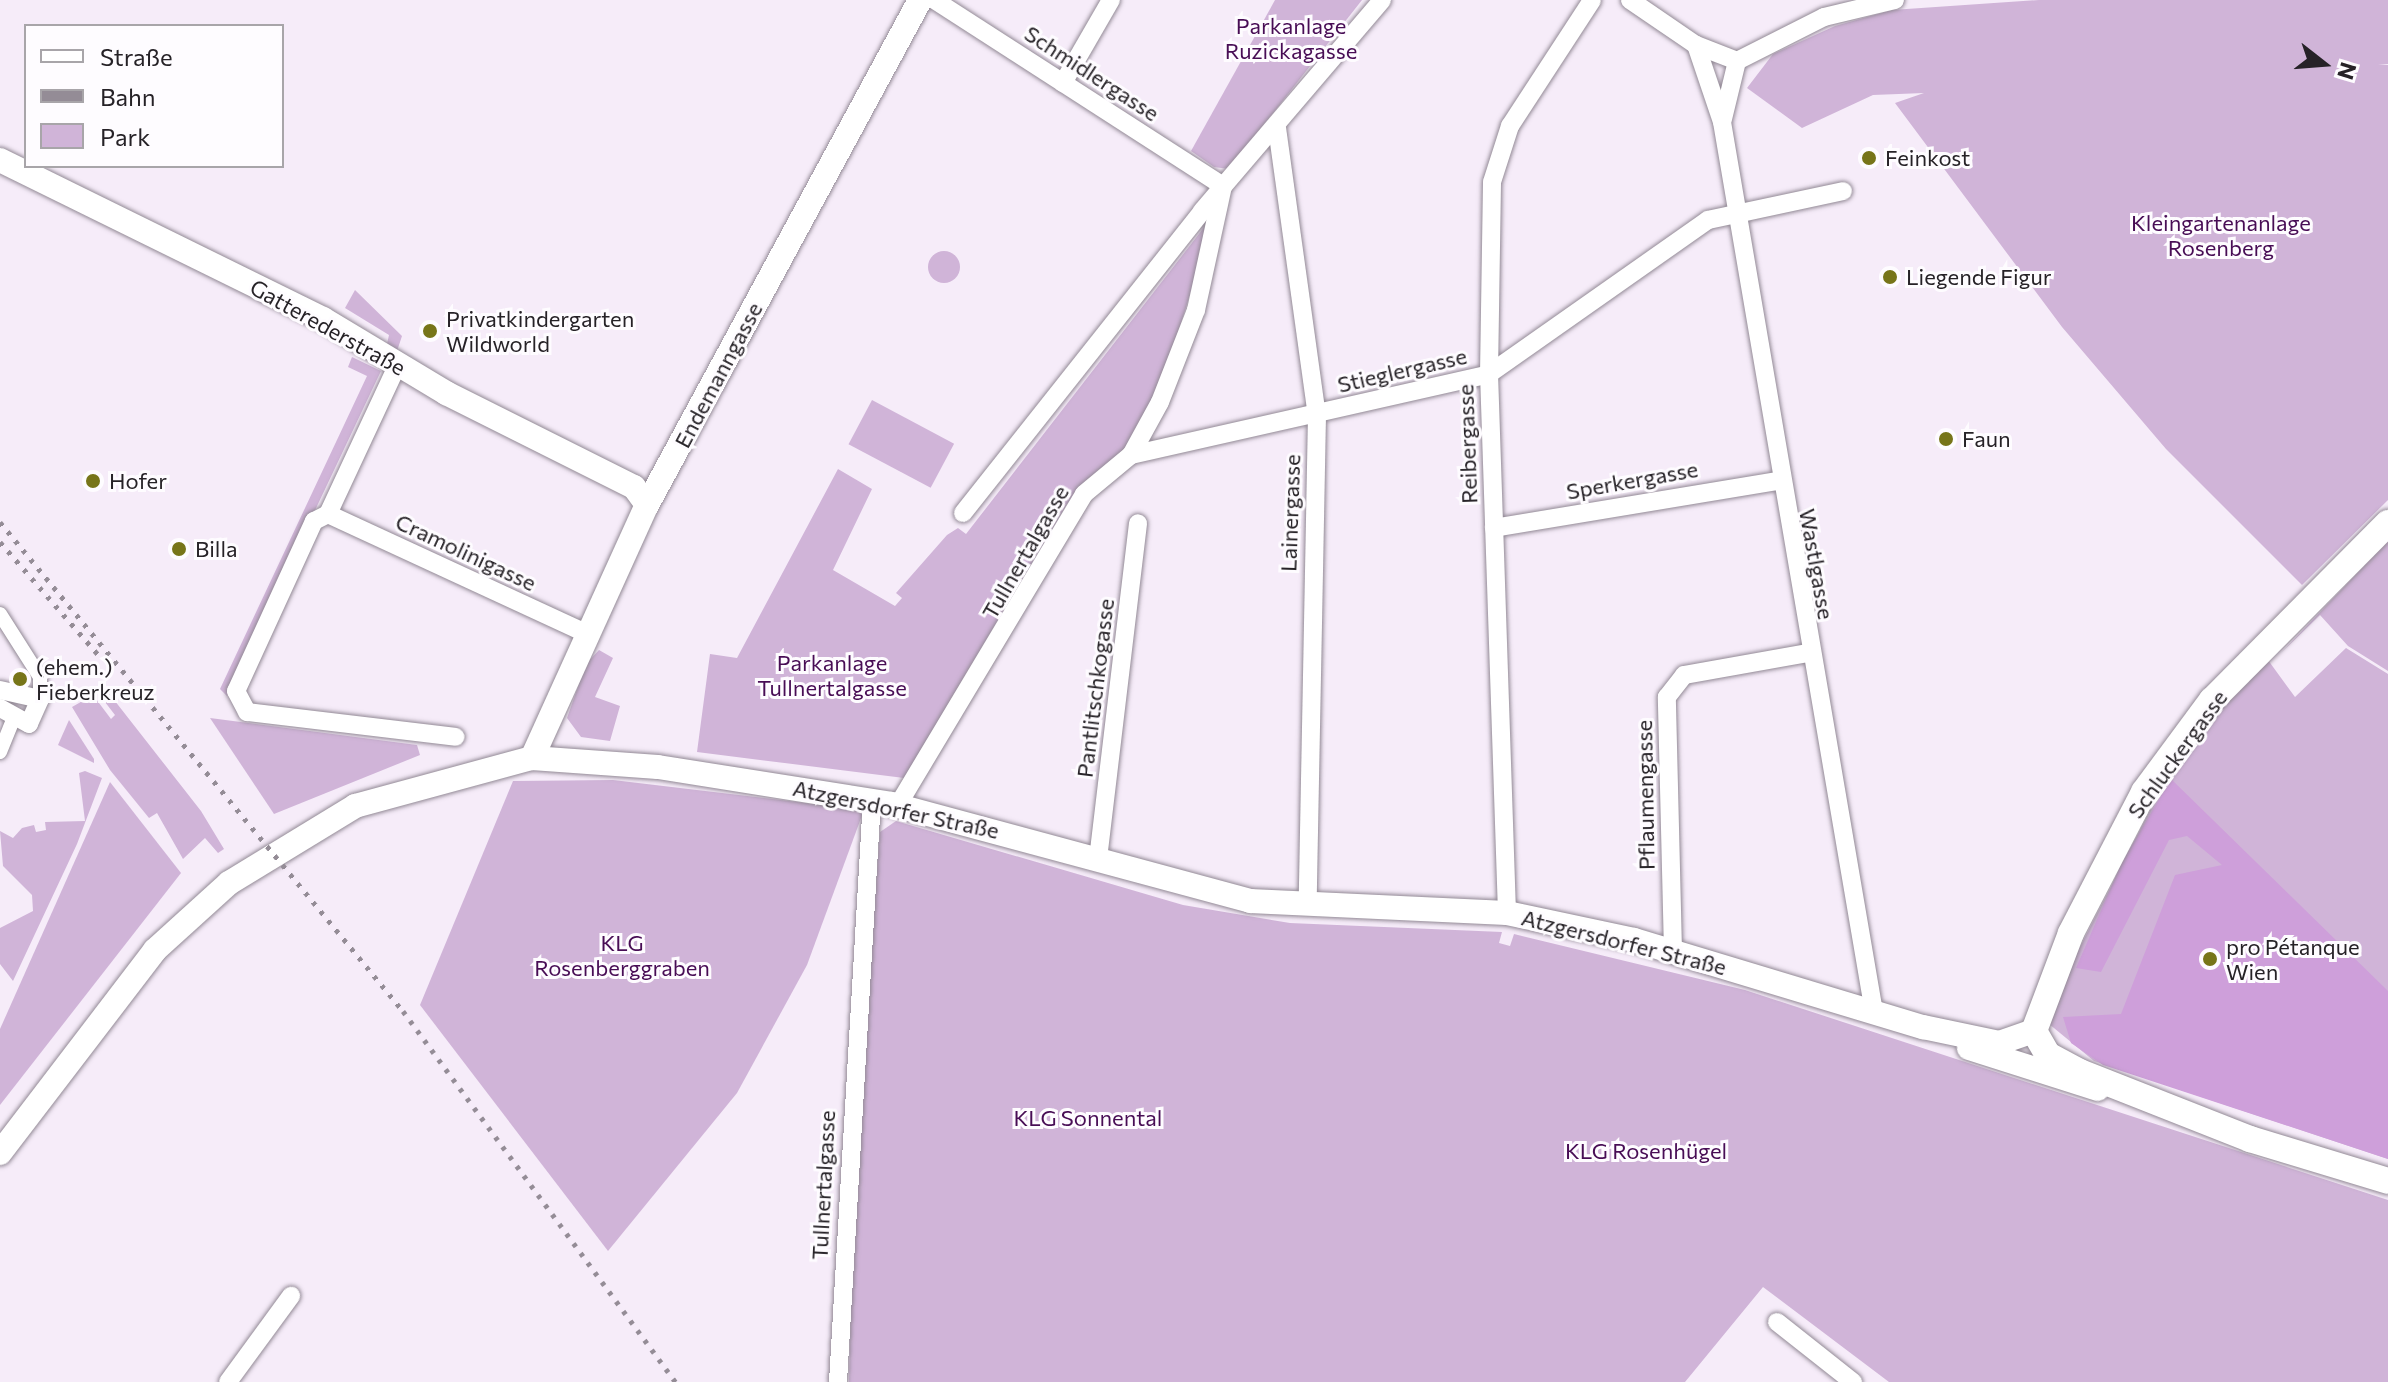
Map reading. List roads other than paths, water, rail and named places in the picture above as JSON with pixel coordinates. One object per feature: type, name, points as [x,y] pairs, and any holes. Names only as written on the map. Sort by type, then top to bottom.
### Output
[{"type":"main road","name":"Schluckergasse","points":[[2034,1031],[2071,933],[2144,792],[2212,700],[2388,523]]},
{"type":"main road","name":"Atzgersdorfer Straße","points":[[2034,1031],[2056,1061],[2130,1093],[2388,1181]]},
{"type":"street","name":"Endemanngasse","points":[[532,758],[585,633],[647,505],[920,0]]},
{"type":"street","name":"Schmidlergasse","points":[[934,0],[1223,186]]},
{"type":"street","points":[[1063,83],[1111,0]]},
{"type":"street","points":[[963,513],[1223,186],[1277,128],[1382,0]]},
{"type":"street","name":"Reibergasse","points":[[1507,913],[1489,374],[1492,182],[1510,126],[1592,0]]},
{"type":"street","points":[[1630,0],[1696,45],[1737,61],[1824,17],[1895,0]]},
{"type":"street","name":"Wastlgasse","points":[[1696,45],[1722,122],[1778,481],[1874,1012]]},
{"type":"street","name":"Wastlgasse","points":[[1722,122],[1737,61]]},
{"type":"street","name":"Lainergasse","points":[[1277,128],[1317,415],[1308,903]]},
{"type":"street","name":"Gatterederstraße","points":[[0,160],[302,308],[397,366],[634,487],[647,505]]},
{"type":"street","name":"Tullnertalgasse","points":[[898,805],[1084,494],[1131,455],[1196,310],[1223,186]]},
{"type":"street","name":"Stieglergasse","points":[[1131,455],[1489,374],[1708,220],[1734,211],[1843,191]]},
{"type":"street","points":[[397,366],[328,514],[314,521],[236,691],[247,712],[456,737]]},
{"type":"street","name":"Sperkergasse","points":[[1494,528],[1778,481]]},
{"type":"street","name":"Cramolinigasse","points":[[328,514],[585,633]]},
{"type":"street","name":"Pantlitschkogasse","points":[[1098,859],[1138,523]]},
{"type":"street","points":[[0,614],[40,677],[40,699],[29,724],[7,712],[0,752]]},
{"type":"street","name":"Pflaumengasse","points":[[1673,951],[1667,697],[1684,675],[1808,653]]},
{"type":"street","points":[[0,690],[40,699]]},
{"type":"street","name":"Atzgersdorfer Straße","points":[[0,1153],[155,950],[229,883],[355,806],[532,758],[658,767],[898,805],[1250,901],[1507,913],[1673,951],[1923,1027],[2018,1065],[2130,1093]]},
{"type":"street","name":"Tullnertalgasse","points":[[838,1382],[872,800]]},
{"type":"street","name":"Atzgersdorfer Straße","points":[[1923,1027],[1999,1043],[2034,1031]]},
{"type":"street","points":[[228,1382],[291,1296]]},
{"type":"street","points":[[1777,1322],[1853,1382]]},
{"type":"railway","points":[[0,522],[403,1011],[676,1382]]},
{"type":"railway","points":[[0,542],[102,659]]},
{"type":"place","name":"Feinkost","points":[[1869,158]]},
{"type":"place","name":"Liegende Figur","points":[[1890,277]]},
{"type":"place","name":"Privatkindergarten Wildworld","points":[[430,331]]},
{"type":"place","name":"Faun","points":[[1946,439]]},
{"type":"place","name":"Hofer","points":[[93,481]]},
{"type":"place","name":"Billa","points":[[179,549]]},
{"type":"place","name":"(ehem.) Fieberkreuz","points":[[20,679]]},
{"type":"place","name":"pro Pétanque Wien","points":[[2210,959]]},
{"type":"park label","name":"Parkanlage Ruzickagasse","points":[[1291,38]]},
{"type":"park label","name":"Kleingartenanlage Rosenberg","points":[[2221,234]]},
{"type":"park label","name":"Parkanlage Tullnertalgasse","points":[[832,674]]},
{"type":"park label","name":"KLG Rosenberggraben","points":[[622,954]]},
{"type":"park label","name":"KLG Sonnental","points":[[1088,1118]]},
{"type":"park label","name":"KLG Rosenhügel","points":[[1646,1151]]}]
